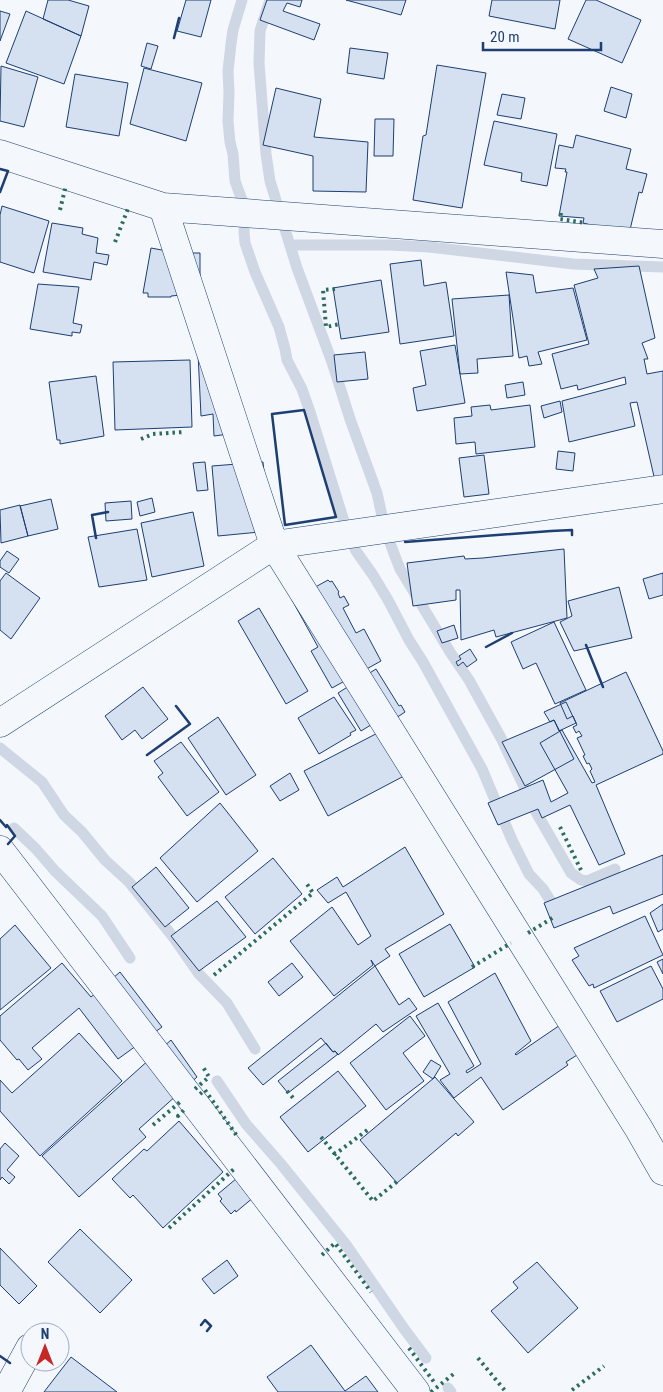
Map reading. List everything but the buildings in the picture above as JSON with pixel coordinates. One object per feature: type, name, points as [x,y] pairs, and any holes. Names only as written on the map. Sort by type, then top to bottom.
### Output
[{"type":"street","points":[[0,154],[164,207],[663,244]]},
{"type":"street","points":[[164,207],[274,545],[639,1129],[663,1171]]},
{"type":"street","points":[[0,723],[274,545],[663,489]]},
{"type":"street","points":[[0,850],[416,1392]]},
{"type":"street","points":[[6,1392],[20,1366]]},
{"type":"waterway","points":[[242,0],[231,44],[228,71],[228,121],[235,181],[246,211],[245,243],[255,272],[279,327],[287,360],[302,389],[347,531]]},
{"type":"waterway","points":[[270,0],[260,31],[259,63],[270,181],[297,268],[377,493],[384,525],[400,569],[469,680],[501,738],[536,812],[571,873],[581,880],[587,881],[615,869]]},
{"type":"waterway","points":[[291,245],[429,247],[573,264],[663,267]]},
{"type":"waterway","points":[[349,535],[356,551],[388,600],[482,769],[512,840],[529,874],[543,889],[558,913]]},
{"type":"waterway","points":[[0,748],[42,782],[64,815],[82,832],[105,860],[129,882],[174,938],[199,974],[227,1003],[255,1049]]},
{"type":"waterway","points":[[14,828],[102,916],[130,958]]},
{"type":"waterway","points":[[217,1081],[246,1124],[347,1246],[426,1358]]},
{"type":"waterway","points":[[448,1388],[451,1392]]},
{"type":"hedge","points":[[60,210],[66,185]]},
{"type":"hedge","points":[[115,242],[129,206]]},
{"type":"hedge","points":[[561,213],[560,219],[586,223]]},
{"type":"hedge","points":[[335,289],[323,290],[326,327],[340,324]]},
{"type":"hedge","points":[[141,439],[153,434],[184,432]]},
{"type":"hedge","points":[[560,827],[581,870]]},
{"type":"hedge","points":[[214,975],[313,893],[307,884]]},
{"type":"hedge","points":[[528,933],[554,917]]},
{"type":"hedge","points":[[472,967],[511,943]]},
{"type":"hedge","points":[[195,1089],[209,1077],[203,1067]]},
{"type":"hedge","points":[[200,1094],[205,1090],[237,1136]]},
{"type":"hedge","points":[[287,1091],[294,1099]]},
{"type":"hedge","points":[[153,1125],[180,1102]]},
{"type":"hedge","points":[[179,1116],[186,1108]]},
{"type":"hedge","points":[[334,1155],[370,1128]]},
{"type":"hedge","points":[[321,1137],[373,1201],[399,1180]]},
{"type":"hedge","points":[[169,1228],[234,1169]]},
{"type":"hedge","points":[[322,1255],[335,1243],[371,1292]]},
{"type":"hedge","points":[[409,1348],[434,1382]]},
{"type":"hedge","points":[[478,1358],[506,1392]]},
{"type":"hedge","points":[[572,1390],[604,1366]]},
{"type":"hedge","points":[[431,1392],[456,1372]]},
{"type":"wall","points":[[174,38],[179,18]]},
{"type":"wall","points":[[0,169],[8,171],[0,192]]},
{"type":"wall","points":[[304,410],[336,517],[285,525],[272,414],[304,410]]},
{"type":"wall","points":[[96,538],[92,515],[108,512]]},
{"type":"wall","points":[[405,542],[572,530],[572,535]]},
{"type":"wall","points":[[486,647],[512,633]]},
{"type":"wall","points":[[586,645],[603,687]]},
{"type":"wall","points":[[147,755],[190,724],[176,706]]},
{"type":"wall","points":[[0,820],[6,827],[7,825],[15,836],[8,844]]},
{"type":"wall","points":[[201,1325],[205,1320],[211,1326],[207,1331]]},
{"type":"wall","points":[[0,1356],[10,1363]]}]
